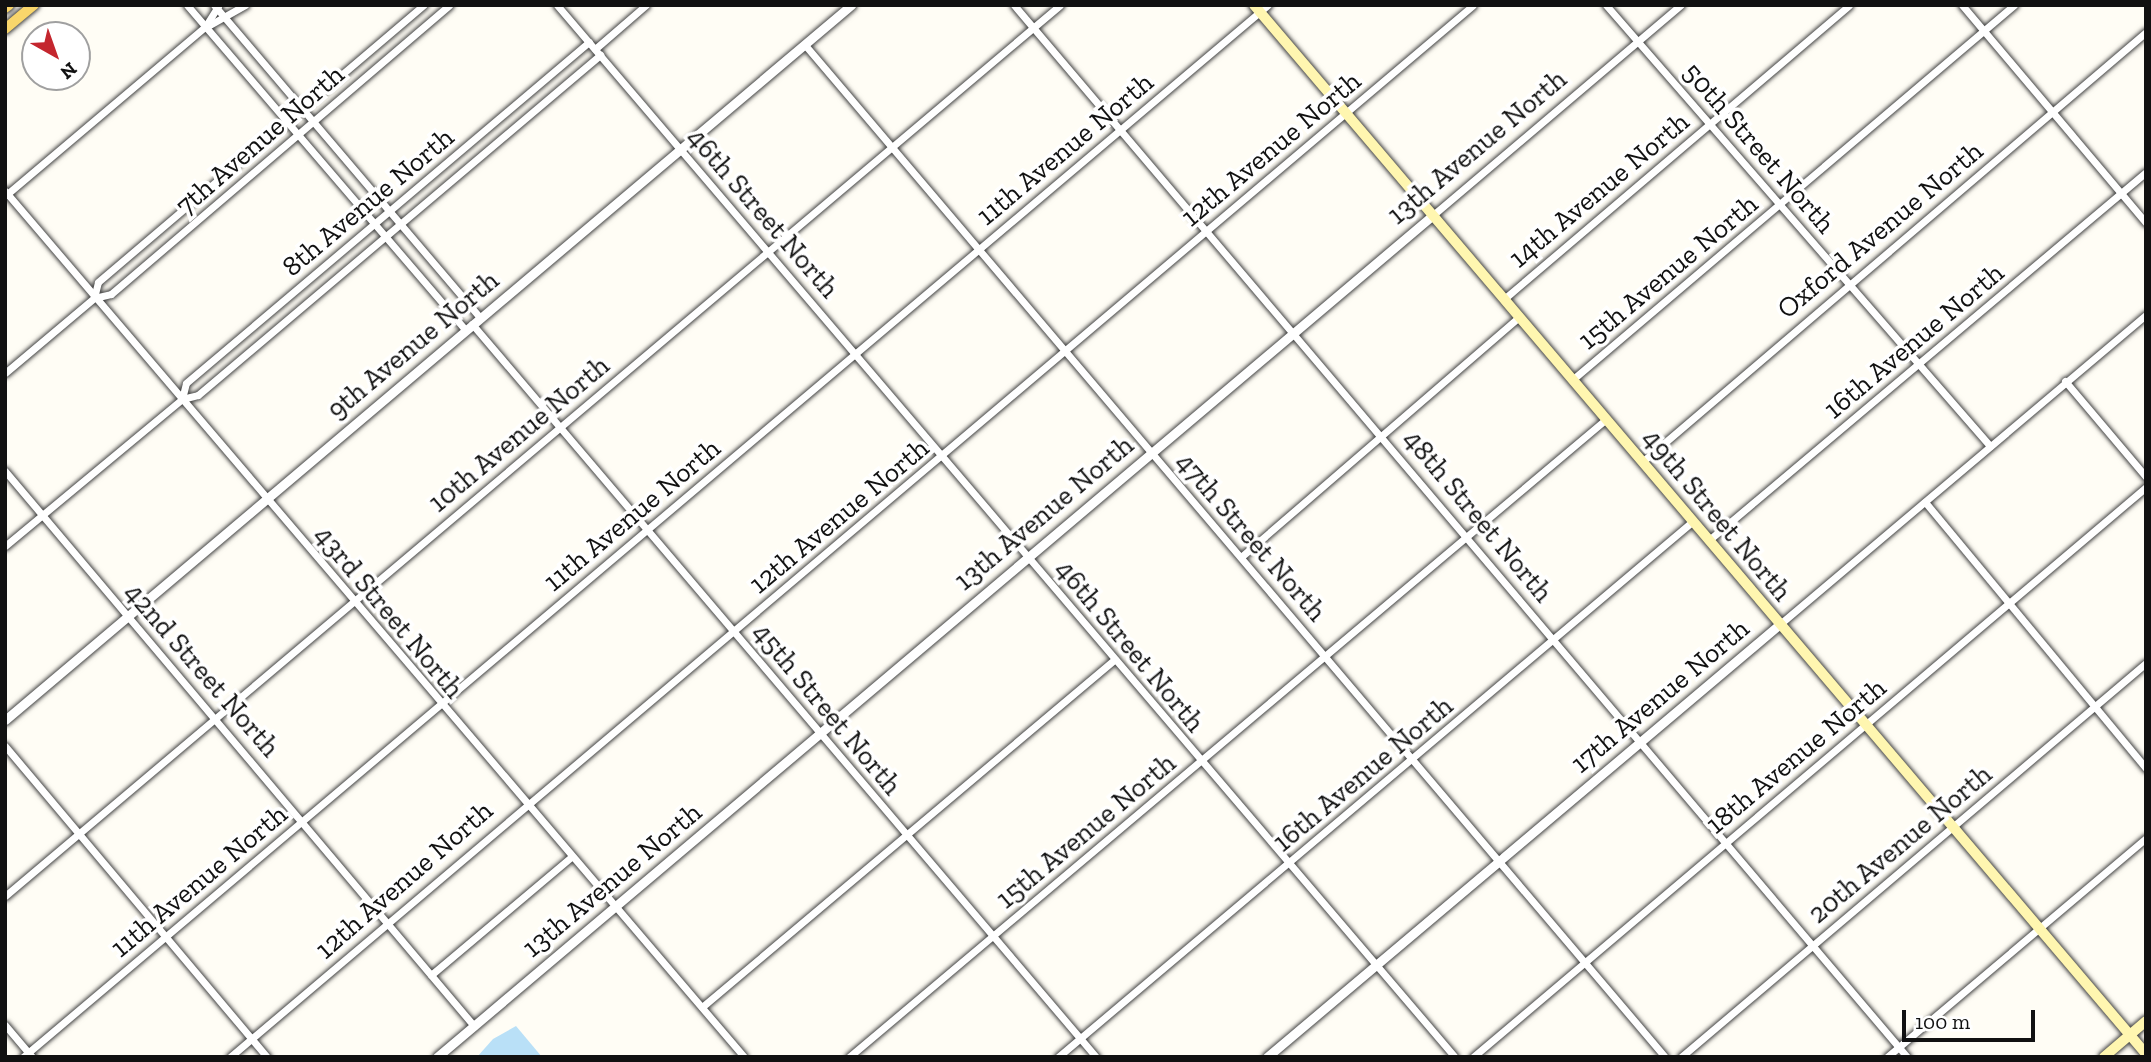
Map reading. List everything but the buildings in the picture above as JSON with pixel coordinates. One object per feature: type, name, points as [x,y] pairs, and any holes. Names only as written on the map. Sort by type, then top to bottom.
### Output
[{"type":"main road","points":[[5,29],[34,5]]},
{"type":"main road","name":"49th Street North","points":[[1261,8],[1346,113],[2146,1054]]},
{"type":"main road","points":[[2104,1057],[2146,1021]]},
{"type":"street","name":"45th Street North","points":[[187,5],[385,237],[473,324]]},
{"type":"street","points":[[205,27],[227,21],[246,5]]},
{"type":"street","name":"7th Avenue North","points":[[94,298],[98,282],[424,5]]},
{"type":"street","name":"7th Avenue North","points":[[5,373],[94,298],[111,294],[449,5]]},
{"type":"street","name":"46th Street North","points":[[557,5],[856,353],[1286,865],[1455,1057]]},
{"type":"street","name":"8th Avenue North","points":[[5,546],[182,399],[198,394],[400,226],[598,52],[646,5]]},
{"type":"street","name":"9th Avenue North","points":[[5,720],[852,5]]},
{"type":"street","name":"48th Street North","points":[[1014,5],[1294,331],[1907,1057]]},
{"type":"street","name":"10th Avenue North","points":[[5,896],[1060,5]]},
{"type":"street","name":"12th Avenue North","points":[[230,1057],[525,804],[736,632],[1065,349],[1473,5]]},
{"type":"street","name":"50th Street North","points":[[1606,5],[1990,446]]},
{"type":"street","name":"13th Avenue North","points":[[437,1057],[1681,5]]},
{"type":"street","name":"14th Avenue North","points":[[1504,299],[1849,5]]},
{"type":"street","points":[[1962,5],[2146,223]]},
{"type":"street","name":"15th Avenue North","points":[[1572,380],[1781,206],[2014,5]]},
{"type":"street","name":"45th Street North","points":[[217,6],[301,110],[388,211],[473,324],[736,632],[818,734],[1096,1057]]},
{"type":"street","points":[[6,193],[205,27],[217,6]]},
{"type":"street","name":"11th Avenue North","points":[[28,1055],[1261,8]]},
{"type":"street","name":"Oxford Avenue North","points":[[1642,462],[2146,32]]},
{"type":"street","name":"8th Avenue North","points":[[182,399],[186,383],[589,41]]},
{"type":"street","name":"47th Street North","points":[[805,45],[1665,1057]]},
{"type":"street","name":"16th Avenue North","points":[[1709,540],[2146,172]]},
{"type":"street","name":"43rd Street North","points":[[6,193],[352,603],[744,1057]]},
{"type":"street","name":"17th Avenue North","points":[[1267,1057],[2146,315]]},
{"type":"street","name":"14th Avenue North","points":[[1241,557],[1519,317]]},
{"type":"street","points":[[2065,381],[2146,477]]},
{"type":"street","name":"15th Avenue North","points":[[849,1057],[1606,419]]},
{"type":"street","name":"42nd Street North","points":[[5,471],[474,1026]]},
{"type":"street","name":"18th Avenue North","points":[[1473,1057],[2146,487]]},
{"type":"street","points":[[1925,502],[2146,768]]},
{"type":"street","name":"16th Avenue North","points":[[1058,1057],[1414,761],[1693,521]]},
{"type":"street","points":[[702,1007],[1114,660]]},
{"type":"street","name":"20th Avenue North","points":[[1681,1057],[2146,663]]},
{"type":"street","points":[[5,746],[267,1057]]},
{"type":"street","points":[[1887,1057],[2146,838]]},
{"type":"street","points":[[431,975],[571,857]]},
{"type":"street","points":[[5,1025],[28,1055]]},
{"type":"water","points":[[516,1026],[542,1057],[477,1057],[493,1039]]}]
